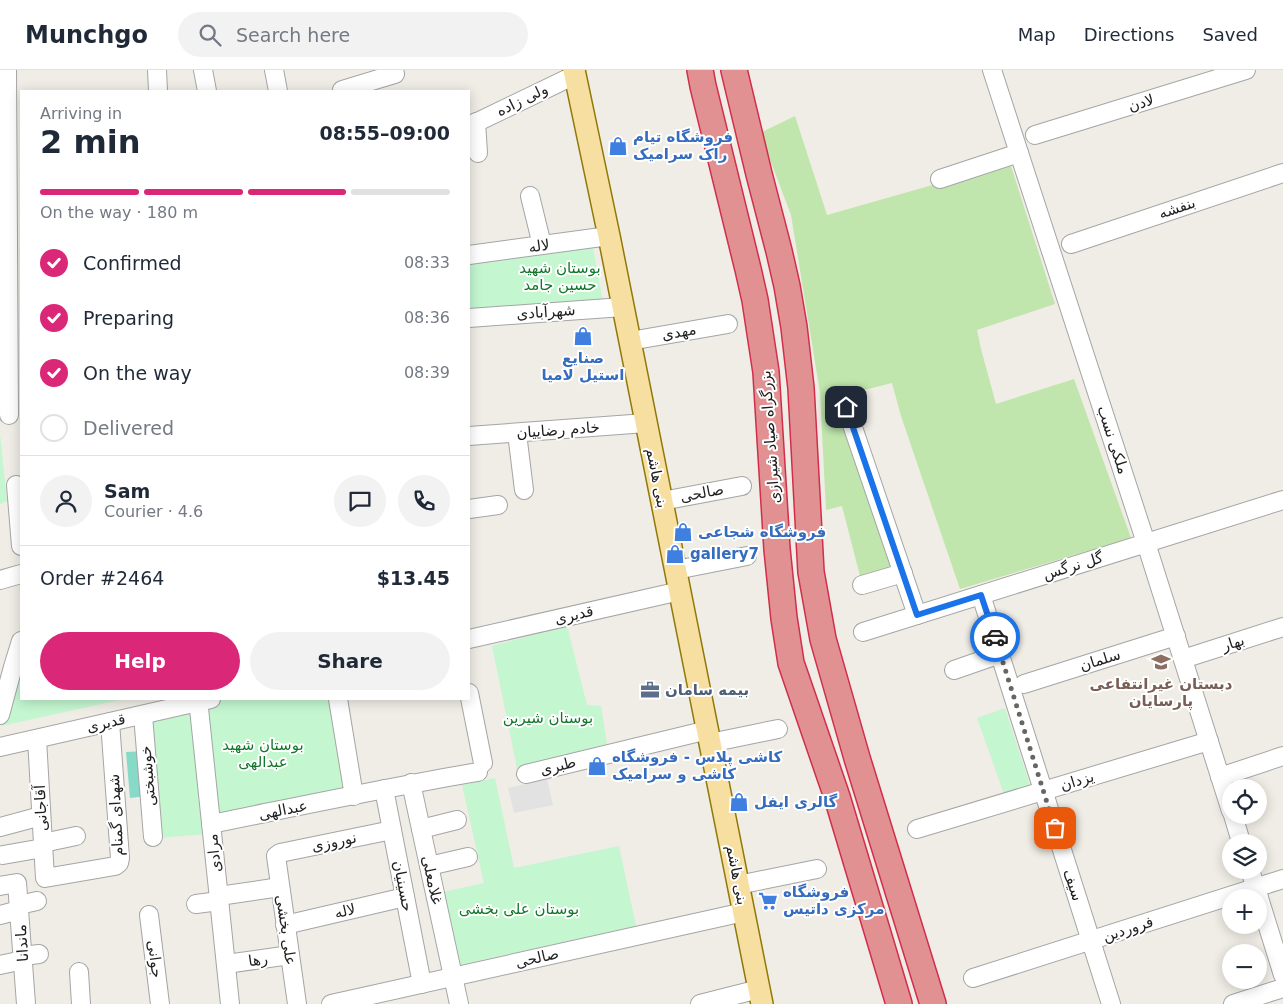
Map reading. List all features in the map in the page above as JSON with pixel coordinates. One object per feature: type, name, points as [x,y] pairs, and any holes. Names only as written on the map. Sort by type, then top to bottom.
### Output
[{"type":"highway","name":"بزرگراه صیاد شیرازی","points":[[700,70],[755,300],[766,372],[777,549],[791,663],[880,937],[898,1004]]},
{"type":"highway","points":[[734,70],[788,286],[801,388],[811,572],[823,639],[932,1004]]},
{"type":"main road","name":"بنی هاشم","points":[[574,72],[609,236],[761,997]]},
{"type":"street","points":[[7,70],[4,136],[10,415]]},
{"type":"street","points":[[157,70],[158,90]]},
{"type":"street","points":[[203,70],[207,90]]},
{"type":"street","points":[[274,70],[278,90]]},
{"type":"street","name":"ملکی نسب","points":[[992,70],[1222,783]]},
{"type":"street","name":"لادن","points":[[1035,135],[1246,70]]},
{"type":"street","name":"ولی زاده","points":[[472,124],[574,72]]},
{"type":"street","points":[[342,90],[368,76],[394,74]]},
{"type":"street","points":[[472,124],[478,153]]},
{"type":"street","points":[[940,179],[1019,152]]},
{"type":"street","name":"بنفشه","points":[[1070,244],[1283,173]]},
{"type":"street","points":[[530,196],[542,245]]},
{"type":"street","name":"لاله","points":[[470,255],[609,236]]},
{"type":"street","name":"شهرآبادی","points":[[470,318],[623,307]]},
{"type":"street","name":"مهدی","points":[[630,341],[728,324]]},
{"type":"street","points":[[846,407],[917,615]]},
{"type":"street","name":"خادم رضاییان","points":[[470,436],[646,423]]},
{"type":"street","points":[[517,433],[524,490]]},
{"type":"street","points":[[16,485],[20,512]]},
{"type":"street","name":"صالحی","points":[[662,501],[742,486]]},
{"type":"street","name":"گل نرگس","points":[[863,632],[1283,500]]},
{"type":"street","points":[[470,509],[498,505]]},
{"type":"street","points":[[676,570],[747,556]]},
{"type":"street","points":[[862,585],[903,573]]},
{"type":"street","points":[[0,580],[20,574]]},
{"type":"street","name":"قدیری","points":[[470,639],[680,591]]},
{"type":"street","name":"سیف","points":[[981,595],[1111,1004]]},
{"type":"street","name":"بهار","points":[[1183,659],[1283,627]]},
{"type":"street","name":"سلمان","points":[[1024,684],[1176,636]]},
{"type":"street","points":[[0,714],[6,668],[20,644]]},
{"type":"street","points":[[954,670],[1000,654]]},
{"type":"street","name":"قدیری","points":[[0,747],[202,700]]},
{"type":"street","name":"مرادی","points":[[202,700],[211,824],[230,1004]]},
{"type":"street","points":[[338,700],[354,796]]},
{"type":"street","name":"عبدالهی","points":[[211,824],[354,796],[480,767],[470,700]]},
{"type":"street","name":"خوشبختی","points":[[143,715],[154,837]]},
{"type":"street","name":"شهدای گمنام","points":[[45,878],[115,866],[119,863],[110,722]]},
{"type":"street","name":"طبری","points":[[526,774],[709,736],[778,729]]},
{"type":"street","name":"آقاجانی","points":[[37,739],[45,878]]},
{"type":"street","name":"یزدان","points":[[917,829],[1209,741]]},
{"type":"street","points":[[1220,777],[1283,756]]},
{"type":"street","name":"غلامعلی","points":[[411,783],[458,1004]]},
{"type":"street","name":"حسینیان","points":[[384,789],[422,984]]},
{"type":"street","points":[[0,827],[41,816]]},
{"type":"street","points":[[421,829],[457,820]]},
{"type":"street","name":"نوروزی","points":[[276,856],[280,853],[392,830]]},
{"type":"street","points":[[3,855],[76,836]]},
{"type":"street","name":"علی بخشی","points":[[276,856],[297,1004]]},
{"type":"street","points":[[429,866],[468,857]]},
{"type":"street","points":[[738,885],[817,869]]},
{"type":"street","name":"فروردین","points":[[1266,889],[1283,879]]},
{"type":"street","name":"ماندانا","points":[[9,884],[19,908],[28,957],[26,1004]]},
{"type":"street","points":[[196,904],[280,887]]},
{"type":"street","name":"لاله","points":[[285,925],[405,897]]},
{"type":"street","points":[[0,915],[37,901]]},
{"type":"street","name":"فروردین","points":[[973,978],[1090,941],[1222,904]]},
{"type":"street","name":"صالحی","points":[[331,1004],[744,912]]},
{"type":"street","name":"جوانی","points":[[149,915],[160,1004]]},
{"type":"street","points":[[1267,923],[1283,975]]},
{"type":"street","name":"رها","points":[[226,964],[290,955]]},
{"type":"street","points":[[0,965],[28,957]]},
{"type":"street","points":[[79,972],[81,1004]]},
{"type":"street","points":[[1233,1004],[1283,988]]},
{"type":"street","points":[[700,1004],[761,997]]},
{"type":"green space","points":[[795,116],[827,215],[1010,163],[1055,304],[977,330],[996,404],[1074,379],[1131,538],[960,589],[901,416],[892,383],[852,393],[855,451],[896,568],[860,576],[842,506],[826,510],[820,393],[791,215],[760,133]]},
{"type":"green space","name":"بوستان شهید حسین جامد","points":[[592,243],[603,302],[470,311],[470,260]]},
{"type":"green space","points":[[0,434],[7,501],[0,504]]},
{"type":"green space","name":"بوستان شیرین","points":[[567,626],[587,705],[601,706],[607,744],[517,768],[492,646]]},
{"type":"green space","points":[[20,661],[20,700],[119,700],[1,726]]},
{"type":"green space","name":"بوستان شهید عبدالهی","points":[[219,700],[333,700],[350,793],[215,819],[202,704]]},
{"type":"green space","points":[[195,708],[207,834],[159,838],[148,718]]},
{"type":"green space","points":[[1005,708],[1030,785],[1004,794],[977,718]]},
{"type":"green space","name":"بوستان علی بخشی","points":[[495,778],[514,868],[619,846],[636,926],[459,965],[443,892],[484,883],[462,785]]},
{"type":"shaded area","points":[[144,751],[147,796],[130,798],[126,752]]},
{"type":"shaded area","points":[[547,779],[553,805],[514,813],[508,788]]},
{"type":"way so far","points":[[995,637],[1055,828]]},
{"type":"place","name":"فروشگاه تیام راک سرامیک","points":[[618,146]]},
{"type":"place","name":"صنایع استیل لامیا","points":[[583,336]]},
{"type":"place","name":"فروشگاه شجاعی","points":[[683,532]]},
{"type":"place","name":"gallery7","points":[[675,554]]},
{"type":"place","name":"دبستان غیرانتفاعی پارسایان","points":[[1161,662]]},
{"type":"place","name":"بیمه سامان","points":[[650,690]]},
{"type":"place","name":"کاشی پلاس - فروشگاه کاشی و سرامیک","points":[[597,766]]},
{"type":"place","name":"گالری ایفل","points":[[739,802]]},
{"type":"place","name":"فروشگاه مرکزی داتیس","points":[[768,901]]},
{"type":"route","points":[[846,407],[917,615],[981,595],[995,637]]}]
